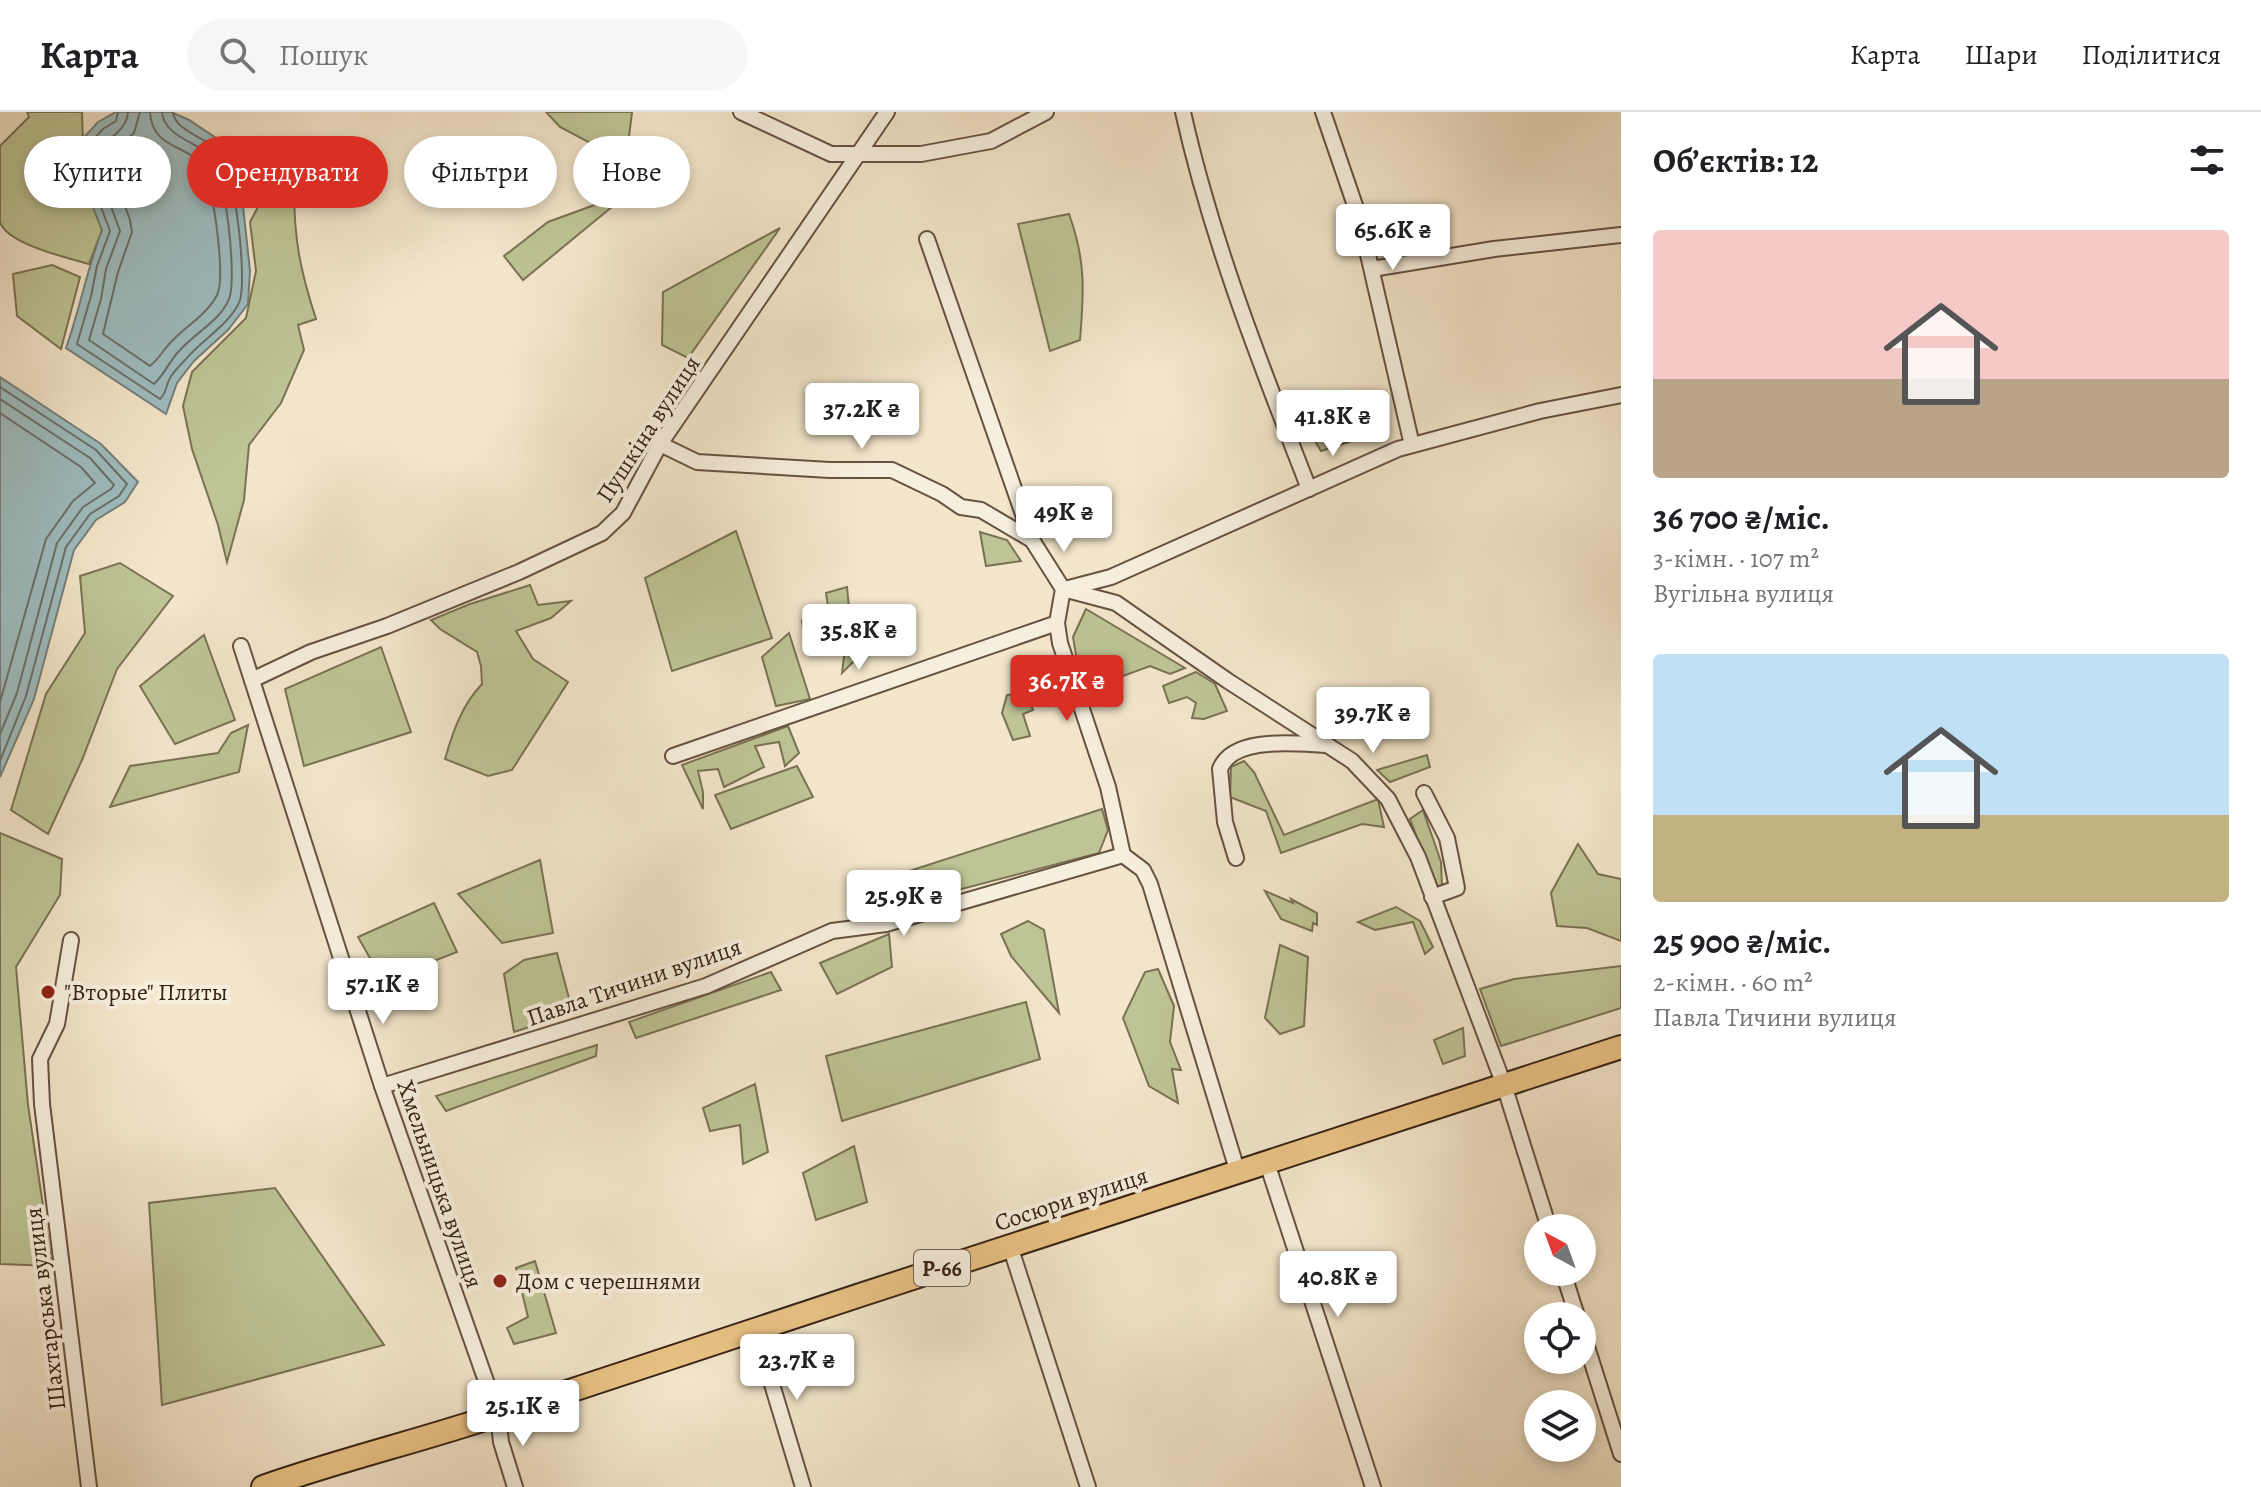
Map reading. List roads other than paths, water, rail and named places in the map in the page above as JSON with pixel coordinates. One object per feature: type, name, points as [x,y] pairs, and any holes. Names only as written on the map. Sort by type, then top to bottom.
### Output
[{"type":"main road","name":"Сосюри вулиця","points":[[263,1487],[498,1415],[755,1328],[1621,1047]]},
{"type":"street","points":[[741,112],[831,154],[921,154],[991,141],[1046,112]]},
{"type":"street","name":"Пушкіна вулиця","points":[[252,680],[311,652],[387,626],[519,572],[602,533],[623,513],[660,444],[887,112]]},
{"type":"street","points":[[1183,112],[1198,180],[1256,353],[1309,489]]},
{"type":"street","points":[[1323,112],[1360,220],[1412,445]]},
{"type":"street","points":[[1372,269],[1494,249],[1621,235]]},
{"type":"street","points":[[927,239],[1032,540],[1063,589],[1057,623],[1060,643],[1108,787],[1123,855],[1143,870],[1150,884],[1238,1173]]},
{"type":"street","points":[[1063,589],[1111,577],[1412,445],[1540,411],[1621,395]]},
{"type":"street","points":[[660,444],[697,462],[830,470],[892,470],[942,494],[961,507],[981,510],[1032,540]]},
{"type":"street","points":[[1063,589],[1116,603],[1228,681],[1352,761],[1388,799],[1418,857],[1504,1085],[1545,1214]]},
{"type":"street","points":[[673,756],[1057,623]]},
{"type":"street","name":"Хмельницька вулиця","points":[[241,646],[382,1086],[498,1415],[501,1442],[515,1487]]},
{"type":"street","points":[[1236,858],[1225,822],[1220,769],[1223,761],[1252,745],[1328,745]]},
{"type":"street","points":[[1424,793],[1447,838],[1457,888],[1432,897]]},
{"type":"street","name":"Павла Тичини вулиця","points":[[382,1086],[706,986],[832,931],[886,924],[1123,855]]},
{"type":"street","name":"Шахтарська вулиця","points":[[71,940],[57,1024],[40,1059],[42,1104],[89,1487]]},
{"type":"street","points":[[1267,1163],[1373,1487]]},
{"type":"street","points":[[1010,1246],[1088,1487]]},
{"type":"street","points":[[755,1328],[803,1487]]},
{"type":"street","points":[[1596,1374],[1621,1454]]},
{"type":"water","points":[[116,112],[171,112],[189,120],[213,136],[187,136],[187,208],[243,208],[250,271],[248,304],[228,330],[194,361],[177,383],[166,414],[66,348],[102,230],[93,208],[171,208],[171,136],[85,136],[98,122]]},
{"type":"water","points":[[0,377],[101,444],[138,482],[125,502],[96,520],[74,550],[34,699],[0,777]]},
{"type":"place","name":"\"Вторые\" Плиты","points":[[48,992]]},
{"type":"place","name":"Дом с черешнями","points":[[500,1281]]}]
